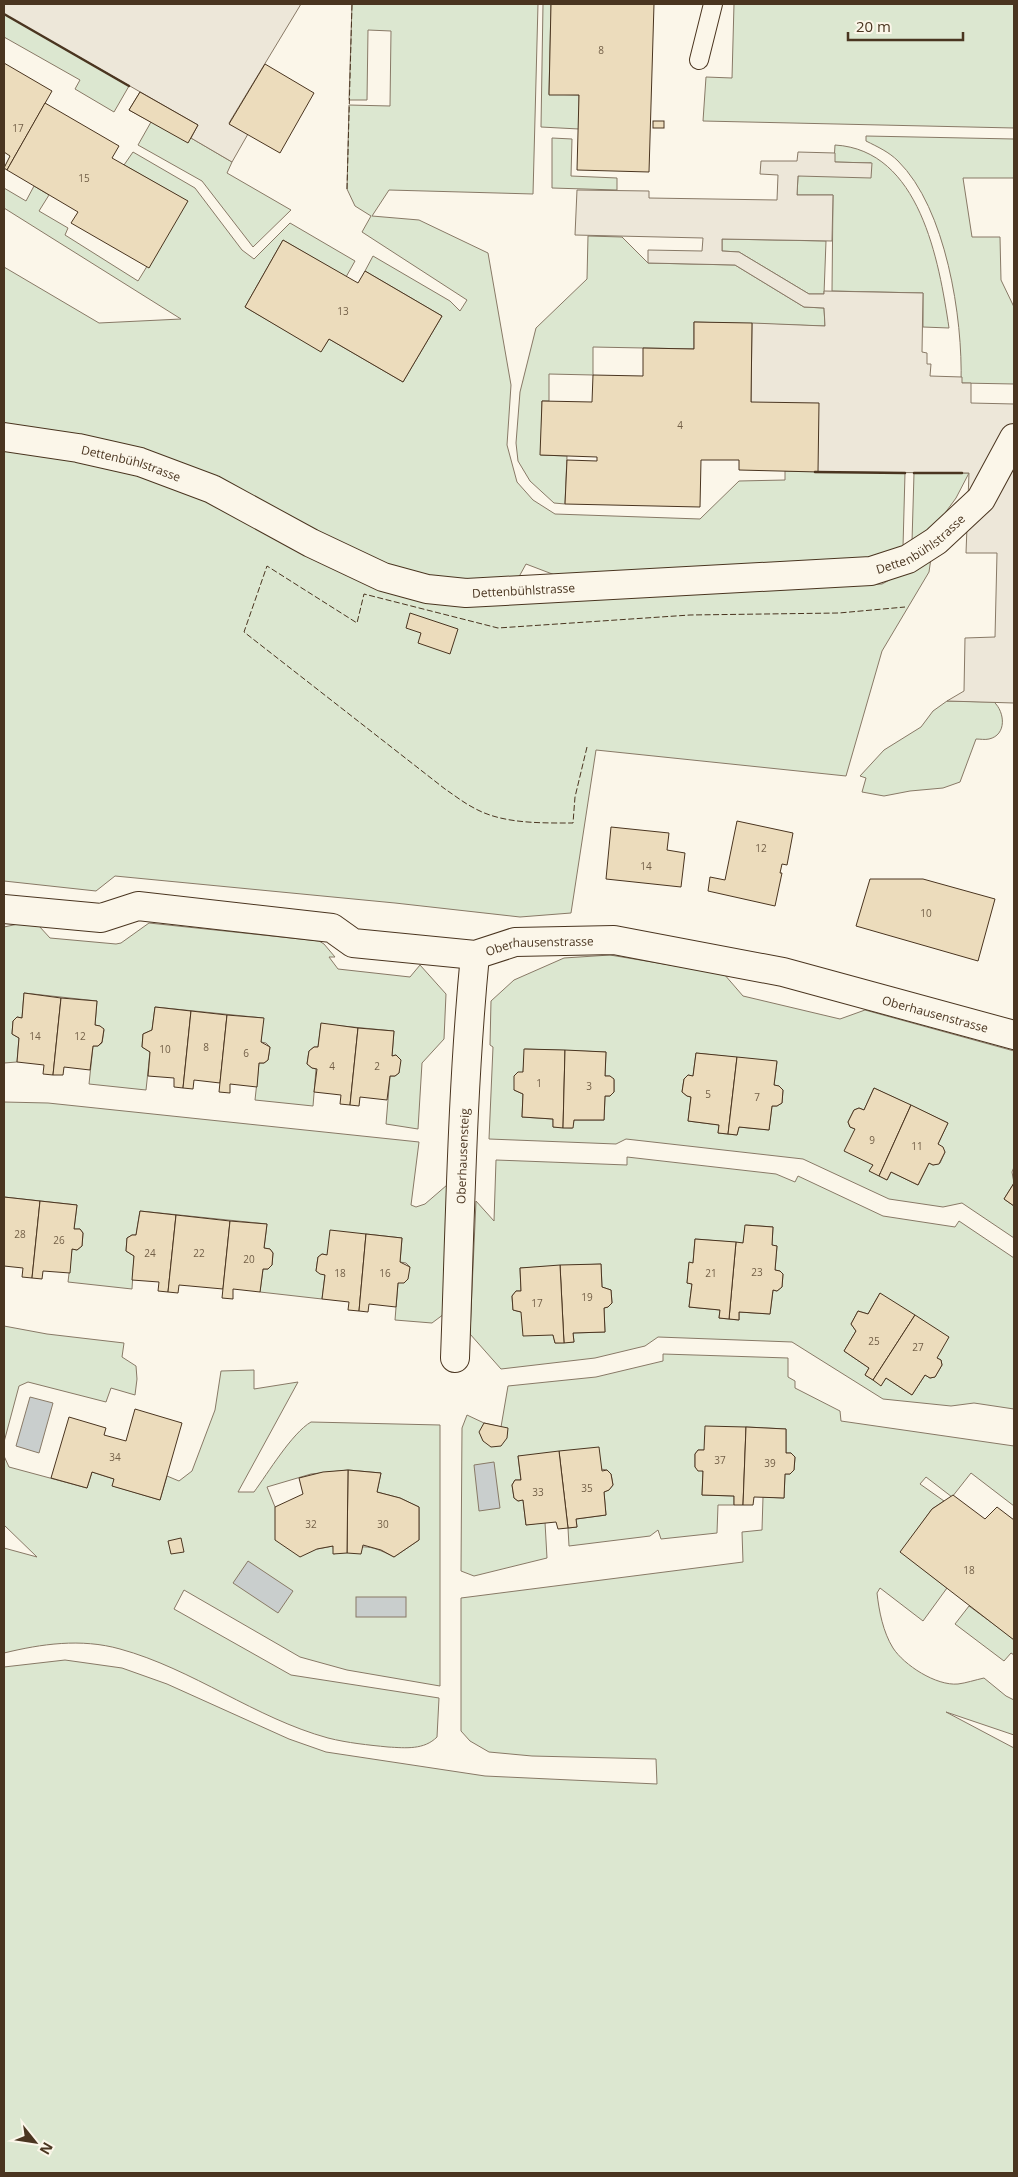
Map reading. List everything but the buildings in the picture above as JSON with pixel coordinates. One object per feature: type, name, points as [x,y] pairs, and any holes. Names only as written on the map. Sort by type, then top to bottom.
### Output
[{"type":"street","name":"Dettenbühlstrasse","points":[[4,437],[78,448],[140,462],[212,489],[311,543],[383,577],[427,589],[466,593],[871,571],[908,559],[936,541],[981,500],[1014,438]]},
{"type":"street","name":"Oberhausenstrasse","points":[[4,909],[101,918],[138,906],[332,928],[353,943],[475,954],[515,942],[614,940],[783,972],[1014,1035]]},
{"type":"street","name":"Oberhausensteig","points":[[455,1358],[462,1150],[469,1010],[475,954]]},
{"type":"lane","points":[[699,60],[713,4]]},
{"type":"green space","points":[[352,4],[538,4],[533,194],[389,190],[372,216],[419,220],[488,253],[511,385],[507,445],[517,482],[533,500],[555,514],[700,519],[739,481],[785,480],[785,471],[905,473],[903,547],[861,561],[568,580],[526,564],[515,584],[467,585],[387,568],[215,482],[4,429],[4,267],[99,323],[181,319],[4,208],[4,188],[26,201],[34,186],[49,195],[39,211],[68,228],[65,235],[138,281],[187,201],[124,165],[133,152],[195,188],[242,250],[254,259],[290,223],[355,261],[346,277],[283,240],[245,307],[321,351],[329,339],[403,382],[442,316],[365,271],[373,256],[450,301],[460,311],[467,300],[362,232],[371,216],[355,206],[347,189],[349,105],[390,106],[391,31],[368,30],[367,100],[349,100]]},
{"type":"green space","points":[[543,4],[551,4],[549,94],[579,95],[579,129],[541,127]]},
{"type":"green space","points":[[734,4],[1014,4],[1014,128],[703,121],[706,77],[732,78]]},
{"type":"green space","points":[[4,14],[129,86],[114,112],[75,89],[80,80],[4,37]]},
{"type":"green space","points":[[140,92],[198,125],[191,138],[232,162],[227,173],[291,210],[253,247],[202,181],[138,145],[151,122],[129,110]]},
{"type":"green space","points":[[866,136],[1014,139],[1014,178],[963,178],[972,237],[1000,237],[1001,280],[1014,307],[1014,384],[961,383],[959,327],[955,297],[940,235],[915,181],[895,158],[866,141]]},
{"type":"green space","points":[[552,138],[572,139],[571,176],[617,178],[617,190],[552,188]]},
{"type":"green space","points":[[835,145],[864,152],[887,166],[906,187],[920,213],[931,242],[939,272],[949,328],[923,327],[923,293],[832,291],[833,195],[797,195],[798,176],[871,163],[834,162]]},
{"type":"green space","points":[[588,236],[622,237],[648,263],[735,265],[804,307],[824,308],[825,326],[694,322],[694,349],[593,347],[593,375],[549,374],[549,401],[542,401],[541,455],[567,456],[565,504],[554,503],[530,481],[518,461],[516,443],[520,392],[536,328],[587,279]]},
{"type":"green space","points":[[722,239],[826,241],[824,294],[809,294],[739,252],[722,251]]},
{"type":"green space","points":[[4,447],[48,451],[165,481],[365,578],[784,588],[882,584],[931,558],[929,572],[882,651],[846,776],[596,750],[571,913],[520,917],[115,876],[96,891],[4,881]]},
{"type":"green space","points":[[914,473],[969,473],[956,498],[937,524],[912,542]]},
{"type":"green space","points":[[947,701],[994,702],[998,706],[1002,717],[1001,728],[995,737],[976,739],[960,782],[943,788],[884,796],[862,792],[866,778],[860,776],[884,750],[921,727],[933,711]]},
{"type":"green space","points":[[149,923],[319,941],[335,957],[329,957],[338,969],[410,977],[420,965],[446,994],[444,1039],[422,1063],[418,1129],[386,1124],[390,1076],[395,1076],[399,1073],[396,1055],[392,1056],[394,1031],[321,1024],[318,1047],[314,1047],[309,1051],[307,1064],[316,1069],[313,1106],[255,1100],[259,1063],[264,1063],[268,1060],[270,1047],[266,1043],[261,1042],[263,1018],[155,1007],[152,1030],[143,1034],[142,1047],[150,1052],[146,1090],[89,1084],[93,1046],[98,1046],[102,1043],[104,1030],[100,1026],[95,1025],[97,1001],[24,993],[22,1018],[17,1017],[13,1021],[12,1034],[19,1038],[17,1062],[4,1063],[4,927],[18,924],[39,926],[50,938],[116,944],[121,943]]},
{"type":"green space","points":[[610,955],[724,974],[743,996],[840,1019],[865,1010],[1014,1051],[1014,1167],[1012,1172],[1014,1183],[1004,1199],[1014,1206],[1014,1238],[962,1203],[943,1207],[889,1199],[803,1159],[626,1139],[616,1144],[489,1139],[493,1047],[490,1045],[491,1001],[514,980],[564,958]],"holes":[[[525,1049],[606,1052],[605,1076],[610,1076],[614,1080],[614,1092],[610,1096],[605,1096],[604,1120],[574,1120],[572,1128],[553,1127],[553,1119],[522,1117],[523,1094],[514,1090],[523,1072]],[[696,1053],[777,1062],[774,1085],[779,1086],[783,1090],[782,1103],[772,1106],[769,1130],[739,1127],[737,1135],[718,1133],[719,1125],[688,1121],[691,1097],[682,1092],[684,1079],[688,1075],[693,1076]],[[874,1088],[948,1123],[938,1144],[945,1152],[940,1163],[933,1165],[929,1163],[918,1185],[891,1172],[887,1180],[870,1171],[873,1165],[855,1129],[850,1127],[848,1122],[854,1110],[859,1108],[864,1110]]]},
{"type":"green space","points":[[4,1102],[48,1103],[419,1142],[411,1205],[416,1207],[425,1204],[447,1185],[444,1314],[432,1323],[395,1320],[398,1283],[410,1267],[406,1263],[400,1262],[402,1238],[366,1234],[327,1255],[322,1254],[318,1257],[316,1271],[325,1275],[322,1299],[260,1292],[263,1269],[268,1269],[272,1265],[273,1253],[270,1249],[264,1248],[267,1224],[140,1211],[136,1235],[127,1238],[126,1251],[134,1256],[132,1289],[68,1282],[72,1249],[77,1250],[82,1246],[83,1233],[80,1229],[74,1229],[77,1205],[4,1197]]},
{"type":"green space","points":[[627,1157],[776,1174],[795,1182],[798,1176],[883,1216],[955,1227],[959,1221],[1014,1258],[1014,1409],[974,1403],[951,1406],[883,1399],[792,1342],[658,1337],[645,1346],[595,1358],[501,1369],[470,1334],[476,1201],[494,1221],[496,1160],[627,1165]],"holes":[[[746,1225],[773,1227],[772,1245],[777,1246],[775,1270],[783,1274],[782,1287],[777,1291],[773,1290],[770,1314],[739,1312],[739,1320],[719,1318],[720,1310],[689,1307],[692,1284],[687,1283],[689,1263],[693,1263],[695,1239],[743,1243]],[[601,1264],[602,1287],[611,1290],[612,1303],[604,1308],[605,1332],[573,1333],[574,1342],[555,1343],[553,1335],[521,1312],[513,1310],[512,1296],[516,1291],[521,1291],[520,1268]],[[880,1293],[937,1358],[941,1360],[942,1365],[935,1377],[930,1378],[925,1375],[912,1395],[886,1378],[881,1385],[865,1375],[869,1368],[844,1351],[856,1331],[851,1324],[858,1311],[868,1314]]]},
{"type":"green space","points":[[4,1326],[47,1334],[124,1343],[122,1357],[136,1366],[135,1395],[111,1388],[106,1402],[28,1382],[19,1386],[4,1442]]},
{"type":"green space","points":[[663,1354],[788,1358],[788,1377],[795,1381],[795,1388],[840,1411],[841,1421],[1014,1446],[1014,1506],[971,1473],[952,1497],[926,1477],[920,1484],[944,1501],[932,1509],[901,1552],[947,1588],[923,1621],[880,1588],[877,1593],[882,1621],[887,1635],[893,1648],[905,1661],[921,1673],[949,1684],[961,1684],[984,1678],[1006,1696],[1014,1700],[1014,1735],[946,1712],[1014,1748],[1014,2173],[4,2173],[4,1667],[65,1660],[122,1668],[167,1684],[289,1739],[326,1752],[485,1776],[657,1784],[656,1759],[532,1756],[489,1752],[470,1741],[461,1731],[461,1598],[743,1562],[742,1532],[762,1530],[763,1497],[784,1498],[785,1474],[790,1474],[794,1470],[795,1457],[791,1453],[786,1453],[786,1429],[746,1427],[704,1450],[698,1450],[695,1454],[695,1467],[703,1471],[702,1495],[734,1496],[734,1505],[718,1505],[717,1533],[661,1539],[658,1530],[650,1536],[569,1546],[568,1528],[577,1527],[576,1519],[606,1515],[604,1492],[613,1485],[611,1474],[607,1470],[518,1456],[521,1480],[515,1480],[512,1485],[514,1498],[518,1501],[523,1500],[526,1525],[545,1522],[547,1558],[474,1576],[461,1571],[462,1428],[467,1415],[484,1423],[501,1427],[508,1386],[596,1377],[663,1361]]},
{"type":"green space","points":[[254,1370],[254,1389],[298,1382],[238,1492],[254,1492],[288,1444],[311,1422],[440,1425],[440,1686],[347,1670],[300,1657],[184,1590],[174,1609],[291,1675],[439,1698],[437,1737],[432,1741],[421,1746],[401,1748],[358,1744],[328,1738],[275,1718],[173,1669],[120,1649],[76,1643],[32,1647],[4,1653],[4,1548],[37,1557],[4,1525],[4,1456],[9,1467],[87,1488],[92,1472],[114,1479],[113,1486],[160,1500],[167,1476],[179,1481],[192,1471],[215,1410],[221,1371]],"holes":[[[348,1470],[381,1473],[377,1492],[400,1498],[419,1507],[419,1540],[394,1557],[377,1549],[364,1547],[334,1554],[333,1546],[317,1549],[275,1507],[267,1487],[311,1474]]]},
{"type":"green space","points":[[969,1606],[1014,1639],[1014,1655],[1011,1653],[1004,1661],[955,1624]]},
{"type":"shaded area","points":[[4,4],[301,4],[229,123],[248,134],[232,162],[191,138],[198,125],[4,14]]},
{"type":"shaded area","points":[[798,152],[835,153],[835,162],[872,163],[871,178],[798,176],[797,195],[833,195],[832,241],[722,239],[722,251],[739,252],[809,294],[824,294],[824,291],[923,293],[922,352],[927,353],[927,364],[931,364],[930,376],[962,377],[962,383],[971,383],[971,403],[1014,404],[1014,703],[947,701],[964,691],[965,638],[995,637],[997,553],[966,553],[969,473],[818,472],[751,402],[752,323],[825,326],[824,308],[804,307],[735,265],[648,263],[648,250],[702,251],[703,238],[575,235],[577,190],[649,191],[649,198],[777,200],[778,175],[760,174],[761,161],[797,161]]},
{"type":"shaded area","points":[[30,1397],[53,1403],[39,1453],[16,1446]]},
{"type":"shaded area","points":[[494,1462],[500,1508],[479,1511],[474,1465]]},
{"type":"shaded area","points":[[248,1561],[293,1591],[278,1613],[233,1583]]},
{"type":"shaded area","points":[[356,1597],[406,1597],[406,1617],[356,1617]]},
{"type":"fence","points":[[347,189],[352,4]]},
{"type":"fence","points":[[587,747],[575,797],[573,823],[509,820],[485,813],[470,806],[445,789],[244,632],[267,566],[357,623],[364,594],[498,628],[690,615],[839,613],[905,607]]},
{"type":"wall","points":[[4,14],[129,86]]},
{"type":"wall","points":[[815,472],[905,473]]},
{"type":"wall","points":[[914,473],[962,473]]}]
